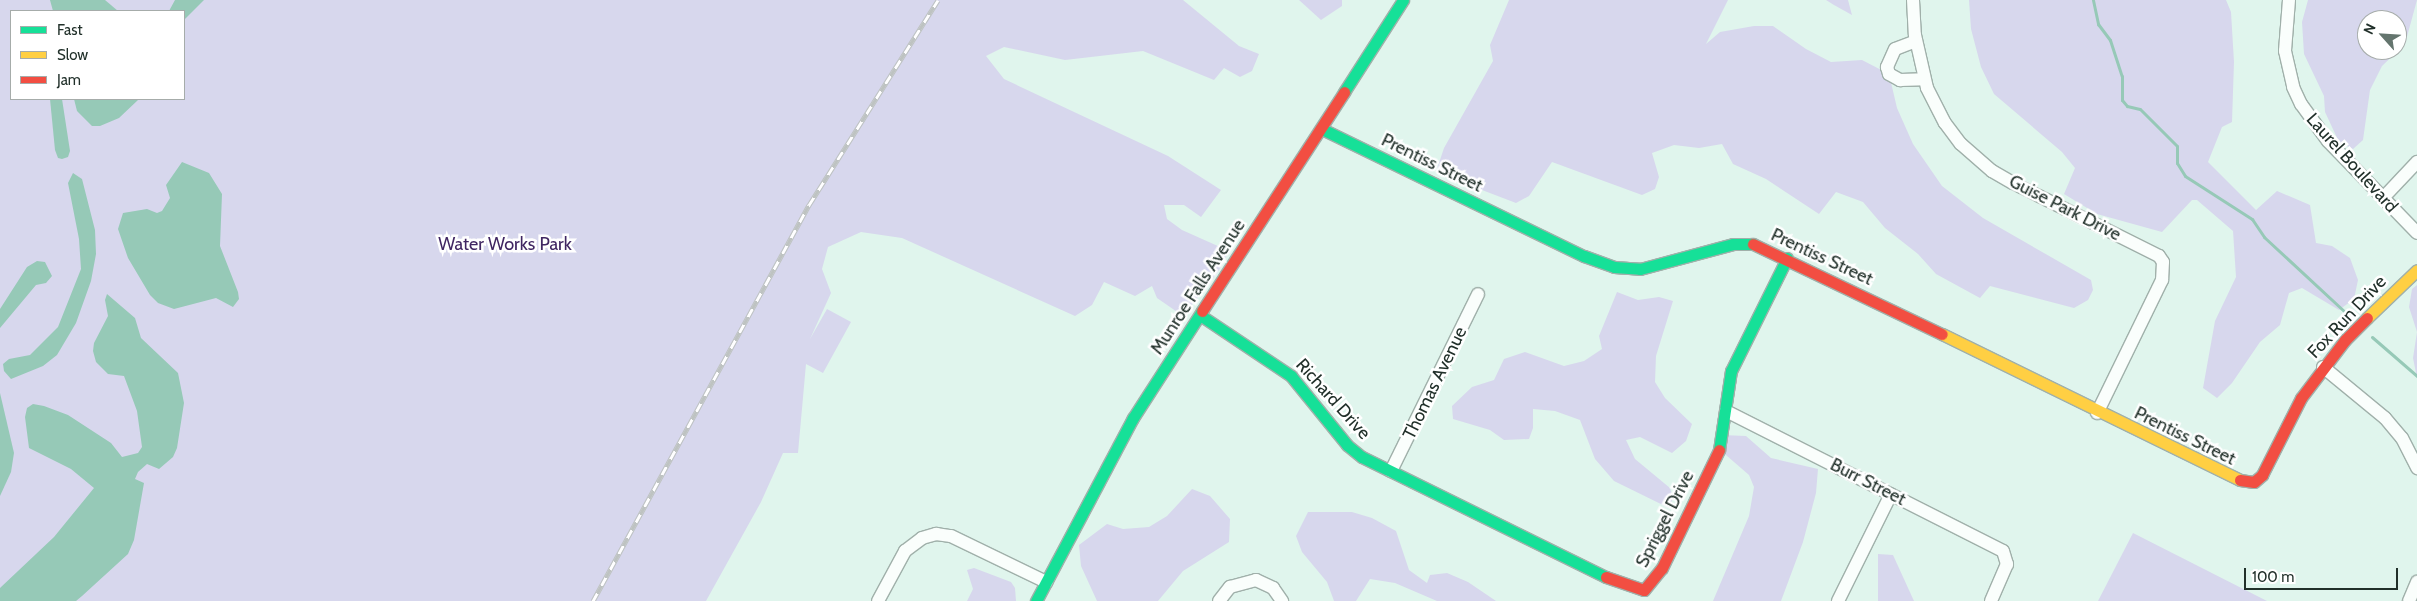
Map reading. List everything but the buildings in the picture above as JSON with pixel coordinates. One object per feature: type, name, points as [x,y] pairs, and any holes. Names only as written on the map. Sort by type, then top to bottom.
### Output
[{"type":"street","name":"Munroe Falls Avenue","points":[[1036,601],[1114,450],[1322,129],[1403,0]]},
{"type":"street","name":"Guise Park Drive","points":[[1913,0],[1916,41],[1924,79],[1935,107],[1950,131],[1992,171],[2159,256],[2163,262],[2162,280],[2097,413]]},
{"type":"street","name":"Laurel Boulevard","points":[[2289,0],[2285,52],[2297,96],[2317,128],[2417,233]]},
{"type":"street","points":[[1916,41],[1895,49],[1887,67],[1889,74],[1900,80],[1924,79]]},
{"type":"street","name":"Prentiss Street","points":[[1322,129],[1584,256],[1614,267],[1640,269],[1742,243],[1787,258],[2097,413],[2247,483],[2254,482],[2262,475],[2277,444]]},
{"type":"street","points":[[2383,198],[2417,162]]},
{"type":"street","name":"Spriggel Drive","points":[[1419,484],[1623,585],[1644,590],[1662,568],[1721,446],[1734,363],[1787,258]]},
{"type":"street","name":"Fox Run Drive","points":[[2277,444],[2301,398],[2324,367],[2417,270]]},
{"type":"street","name":"Thomas Avenue","points":[[1392,471],[1478,294]]},
{"type":"street","name":"Richard Drive","points":[[1200,315],[1291,376],[1347,445],[1419,484]]},
{"type":"street","points":[[2324,367],[2386,418],[2402,438],[2417,468]]},
{"type":"street","name":"Burr Street","points":[[1726,411],[2003,551],[2006,556],[2003,576],[1991,601]]},
{"type":"street","points":[[1838,601],[1891,494]]},
{"type":"street","points":[[878,601],[905,551],[922,538],[936,534],[951,536],[1046,582]]},
{"type":"street","points":[[1219,601],[1230,587],[1256,580],[1273,588],[1282,601]]},
{"type":"street","points":[[2409,601],[2417,582]]},
{"type":"green space","name":"Water Works Park","points":[[0,0],[1183,0],[1239,46],[1259,54],[1252,71],[1240,77],[1224,68],[1214,80],[1143,51],[1065,60],[1004,47],[986,56],[1004,79],[1168,156],[1221,190],[1201,217],[1184,205],[1164,205],[1167,219],[1182,230],[1229,251],[1218,272],[1183,316],[1157,298],[1152,286],[1135,296],[1104,282],[1092,305],[1075,316],[902,238],[861,232],[828,247],[822,269],[831,293],[810,339],[827,309],[851,322],[823,373],[806,364],[798,453],[783,453],[761,502],[706,601],[0,601]]},
{"type":"green space","points":[[1299,0],[1342,0],[1342,6],[1321,20]]},
{"type":"green space","points":[[1509,0],[1728,0],[1706,44],[1720,32],[1754,26],[1773,26],[1806,49],[1831,62],[1862,60],[1889,74],[1897,108],[1913,144],[1942,186],[1983,218],[2091,280],[2093,290],[2088,300],[2074,308],[1990,286],[1980,298],[1936,274],[1918,254],[1885,228],[1863,202],[1836,192],[1819,214],[1766,179],[1733,164],[1722,144],[1699,148],[1674,145],[1652,153],[1659,177],[1655,189],[1642,195],[1552,162],[1529,196],[1516,203],[1461,182],[1437,169],[1444,148],[1493,61],[1490,45]]},
{"type":"green space","points":[[1826,0],[1848,0],[1852,15],[1834,5]]},
{"type":"green space","points":[[1969,0],[2226,0],[2231,12],[2234,62],[2232,122],[2222,127],[2208,162],[2256,210],[2277,191],[2310,205],[2316,243],[2332,246],[2350,258],[2358,280],[2354,299],[2339,310],[2302,288],[2289,293],[2280,325],[2260,342],[2232,383],[2217,398],[2203,388],[2215,321],[2236,277],[2233,231],[2197,200],[2192,200],[2162,232],[2097,214],[2064,194],[2075,168],[2062,152],[1994,94],[1981,67],[1971,29]]},
{"type":"green space","points":[[2308,0],[2417,0],[2407,37],[2407,10],[2357,10],[2357,60],[2388,60],[2382,66],[2370,90],[2363,140],[2353,149],[2339,142],[2325,112],[2324,96],[2304,54],[2302,22]]},
{"type":"green space","points":[[2417,285],[2417,332],[2409,307],[2412,289]]},
{"type":"green space","points":[[1617,292],[1638,300],[1659,297],[1673,301],[1656,356],[1655,382],[1665,398],[1692,424],[1686,441],[1672,453],[1640,437],[1626,440],[1635,459],[1670,488],[1673,498],[1669,508],[1614,481],[1595,459],[1580,420],[1555,411],[1533,409],[1533,428],[1529,439],[1504,440],[1490,430],[1453,419],[1452,406],[1472,387],[1494,380],[1504,359],[1525,352],[1564,366],[1584,361],[1602,349],[1599,336]]},
{"type":"green space","points":[[2417,332],[2417,378],[2413,358]]},
{"type":"green space","points":[[1722,435],[1746,436],[1771,458],[1818,469],[1816,493],[1803,542],[1781,601],[1713,601],[1749,516],[1754,487],[1749,475],[1719,449]]},
{"type":"green space","points":[[1192,489],[1210,496],[1230,519],[1229,542],[1183,571],[1158,601],[1097,601],[1081,566],[1079,545],[1107,524],[1123,529],[1149,527],[1167,516]]},
{"type":"green space","points":[[1308,512],[1352,512],[1372,518],[1396,531],[1409,570],[1427,583],[1430,575],[1447,573],[1468,582],[1496,601],[1437,601],[1395,583],[1370,579],[1356,601],[1334,601],[1327,582],[1302,552],[1296,536]]},
{"type":"green space","points":[[2133,533],[2267,601],[2098,601]]},
{"type":"green space","points":[[1878,554],[1893,555],[1914,601],[1878,601]]},
{"type":"green space","points":[[974,568],[1011,582],[1015,588],[1016,601],[967,601],[973,589],[967,570]]},
{"type":"shaded area","points":[[50,0],[105,0],[117,10],[53,10]]},
{"type":"shaded area","points":[[175,0],[204,0],[185,19],[185,10],[170,10]]},
{"type":"shaded area","points":[[50,100],[62,100],[70,151],[68,157],[62,159],[58,158],[55,150]]},
{"type":"shaded area","points":[[74,100],[138,100],[119,118],[100,126],[92,126],[77,111]]},
{"type":"shaded area","points":[[182,162],[209,173],[222,194],[220,246],[238,292],[239,299],[233,307],[216,298],[174,309],[158,303],[150,295],[128,258],[118,229],[123,213],[147,209],[157,213],[162,211],[170,198],[166,185]]},
{"type":"shaded area","points":[[73,173],[82,179],[95,230],[96,254],[91,281],[76,323],[57,355],[43,366],[11,379],[4,371],[3,364],[9,359],[30,355],[58,327],[81,269],[79,239],[68,183]]},
{"type":"shaded area","points":[[37,261],[45,262],[52,276],[46,283],[36,285],[0,328],[0,309],[27,267]]},
{"type":"shaded area","points":[[107,294],[135,318],[141,338],[178,373],[184,403],[177,448],[173,457],[159,469],[147,464],[138,472],[135,479],[144,483],[134,540],[128,554],[82,596],[76,601],[0,601],[0,588],[54,537],[94,488],[71,469],[29,448],[25,417],[27,408],[33,404],[68,415],[111,443],[122,457],[138,453],[142,447],[137,411],[124,376],[108,374],[96,362],[93,351],[94,343],[108,316],[105,300]]},
{"type":"shaded area","points":[[0,393],[14,453],[11,472],[0,496]]},
{"type":"waterway","points":[[2093,0],[2098,24],[2110,40],[2122,76],[2122,100],[2127,106],[2140,109],[2177,146],[2177,163],[2185,176],[2252,219],[2264,237],[2345,312]]},
{"type":"waterway","points":[[2372,337],[2417,376]]},
{"type":"railway","points":[[593,601],[809,205],[938,0]]},
{"type":"traffic: fast","points":[[1344,92],[1403,0]]},
{"type":"traffic: fast","points":[[1322,129],[1584,256],[1614,267],[1640,269],[1733,244],[1753,244]]},
{"type":"traffic: fast","points":[[1719,450],[1731,371],[1787,258]]},
{"type":"traffic: fast","points":[[1036,601],[1133,418],[1202,311]]},
{"type":"traffic: fast","points":[[1200,315],[1291,376],[1347,445],[1362,457],[1606,577]]},
{"type":"traffic: slow","points":[[2367,318],[2417,270]]},
{"type":"traffic: slow","points":[[1942,334],[2240,480]]},
{"type":"traffic: jam","points":[[1202,311],[1344,92]]},
{"type":"traffic: jam","points":[[1753,244],[1942,334]]},
{"type":"traffic: jam","points":[[2240,480],[2254,482],[2262,475],[2301,398],[2345,340],[2367,318]]},
{"type":"traffic: jam","points":[[1606,577],[1644,590],[1662,568],[1719,450]]}]
